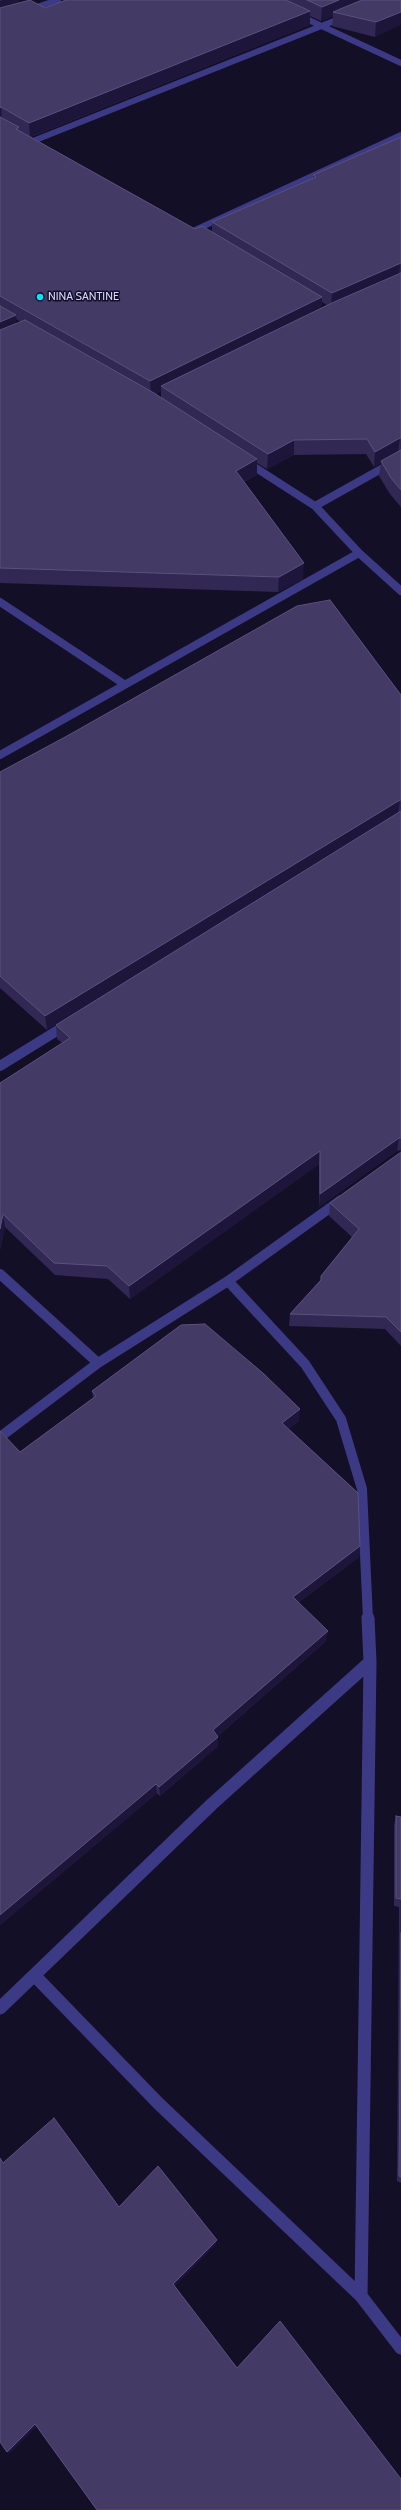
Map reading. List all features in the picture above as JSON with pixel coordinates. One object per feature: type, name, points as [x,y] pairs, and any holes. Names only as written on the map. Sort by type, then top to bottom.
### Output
[{"type":"street","points":[[22,13],[58,0]]},
{"type":"street","points":[[293,13],[401,63]]},
{"type":"street","points":[[35,147],[25,142],[349,14]]},
{"type":"street","points":[[193,231],[401,135]]},
{"type":"street","points":[[186,228],[200,235]]},
{"type":"street","points":[[236,455],[315,506],[359,552],[401,591]]},
{"type":"street","points":[[315,506],[401,458]]},
{"type":"street","points":[[0,755],[359,552]]},
{"type":"street","points":[[0,602],[124,684]]},
{"type":"street","points":[[1,1065],[76,1019]]},
{"type":"street","points":[[0,1437],[98,1363],[228,1281],[350,1193]]},
{"type":"street","points":[[0,1274],[98,1363]]},
{"type":"street","points":[[228,1281],[305,1364],[341,1419],[362,1489],[370,1662],[362,2296]]},
{"type":"street","points":[[0,2008],[35,1976],[212,1804],[370,1662]]},
{"type":"street","points":[[35,1976],[158,2103],[362,2296],[401,2348]]},
{"type":"building","points":[[30,0],[45,8],[66,0],[286,0],[310,11],[29,123],[1,107],[0,108],[0,8]]},
{"type":"building","points":[[307,0],[339,0],[322,7]]},
{"type":"building","points":[[362,0],[401,0],[401,12],[376,22],[333,12]]},
{"type":"building","points":[[0,117],[19,127],[16,129],[195,229],[202,226],[322,297],[150,381],[0,296]]},
{"type":"building","points":[[401,137],[401,263],[332,293],[212,222],[316,177],[313,175]]},
{"type":"building","points":[[401,273],[401,438],[375,452],[367,439],[294,440],[268,454],[161,386],[334,302]]},
{"type":"building","points":[[0,306],[16,315],[0,322]]},
{"type":"building","points":[[25,320],[154,393],[257,459],[236,471],[304,563],[279,577],[0,568],[0,330]]},
{"type":"building","points":[[401,450],[401,490],[391,478],[381,461]]},
{"type":"building","points":[[330,600],[401,695],[401,800],[45,1016],[0,976],[0,772],[67,736],[297,606]]},
{"type":"building","points":[[401,811],[401,1138],[320,1194],[320,1151],[129,1286],[107,1266],[54,1263],[3,1214],[0,1229],[0,1083],[70,1038],[56,1025]]},
{"type":"building","points":[[401,1152],[401,1332],[386,1317],[290,1314],[321,1280],[321,1276],[359,1229],[330,1203]]},
{"type":"building","points":[[205,1324],[264,1374],[300,1409],[282,1423],[358,1493],[360,1546],[293,1597],[328,1631],[213,1730],[218,1737],[159,1787],[156,1784],[0,1915],[0,1431],[20,1452],[96,1396],[92,1391],[181,1325]]},
{"type":"building","points":[[396,1816],[401,1817],[401,1899],[396,1898]]},
{"type":"building","points":[[401,1933],[401,2177],[399,2176]]},
{"type":"building","points":[[54,2118],[119,2207],[158,2166],[217,2240],[173,2284],[237,2368],[280,2321],[401,2479],[401,2510],[97,2510],[35,2424],[7,2452],[0,2442],[0,2158],[3,2163]]},
{"type":"place","name":"NINA SANTINE","points":[[40,297]]}]
